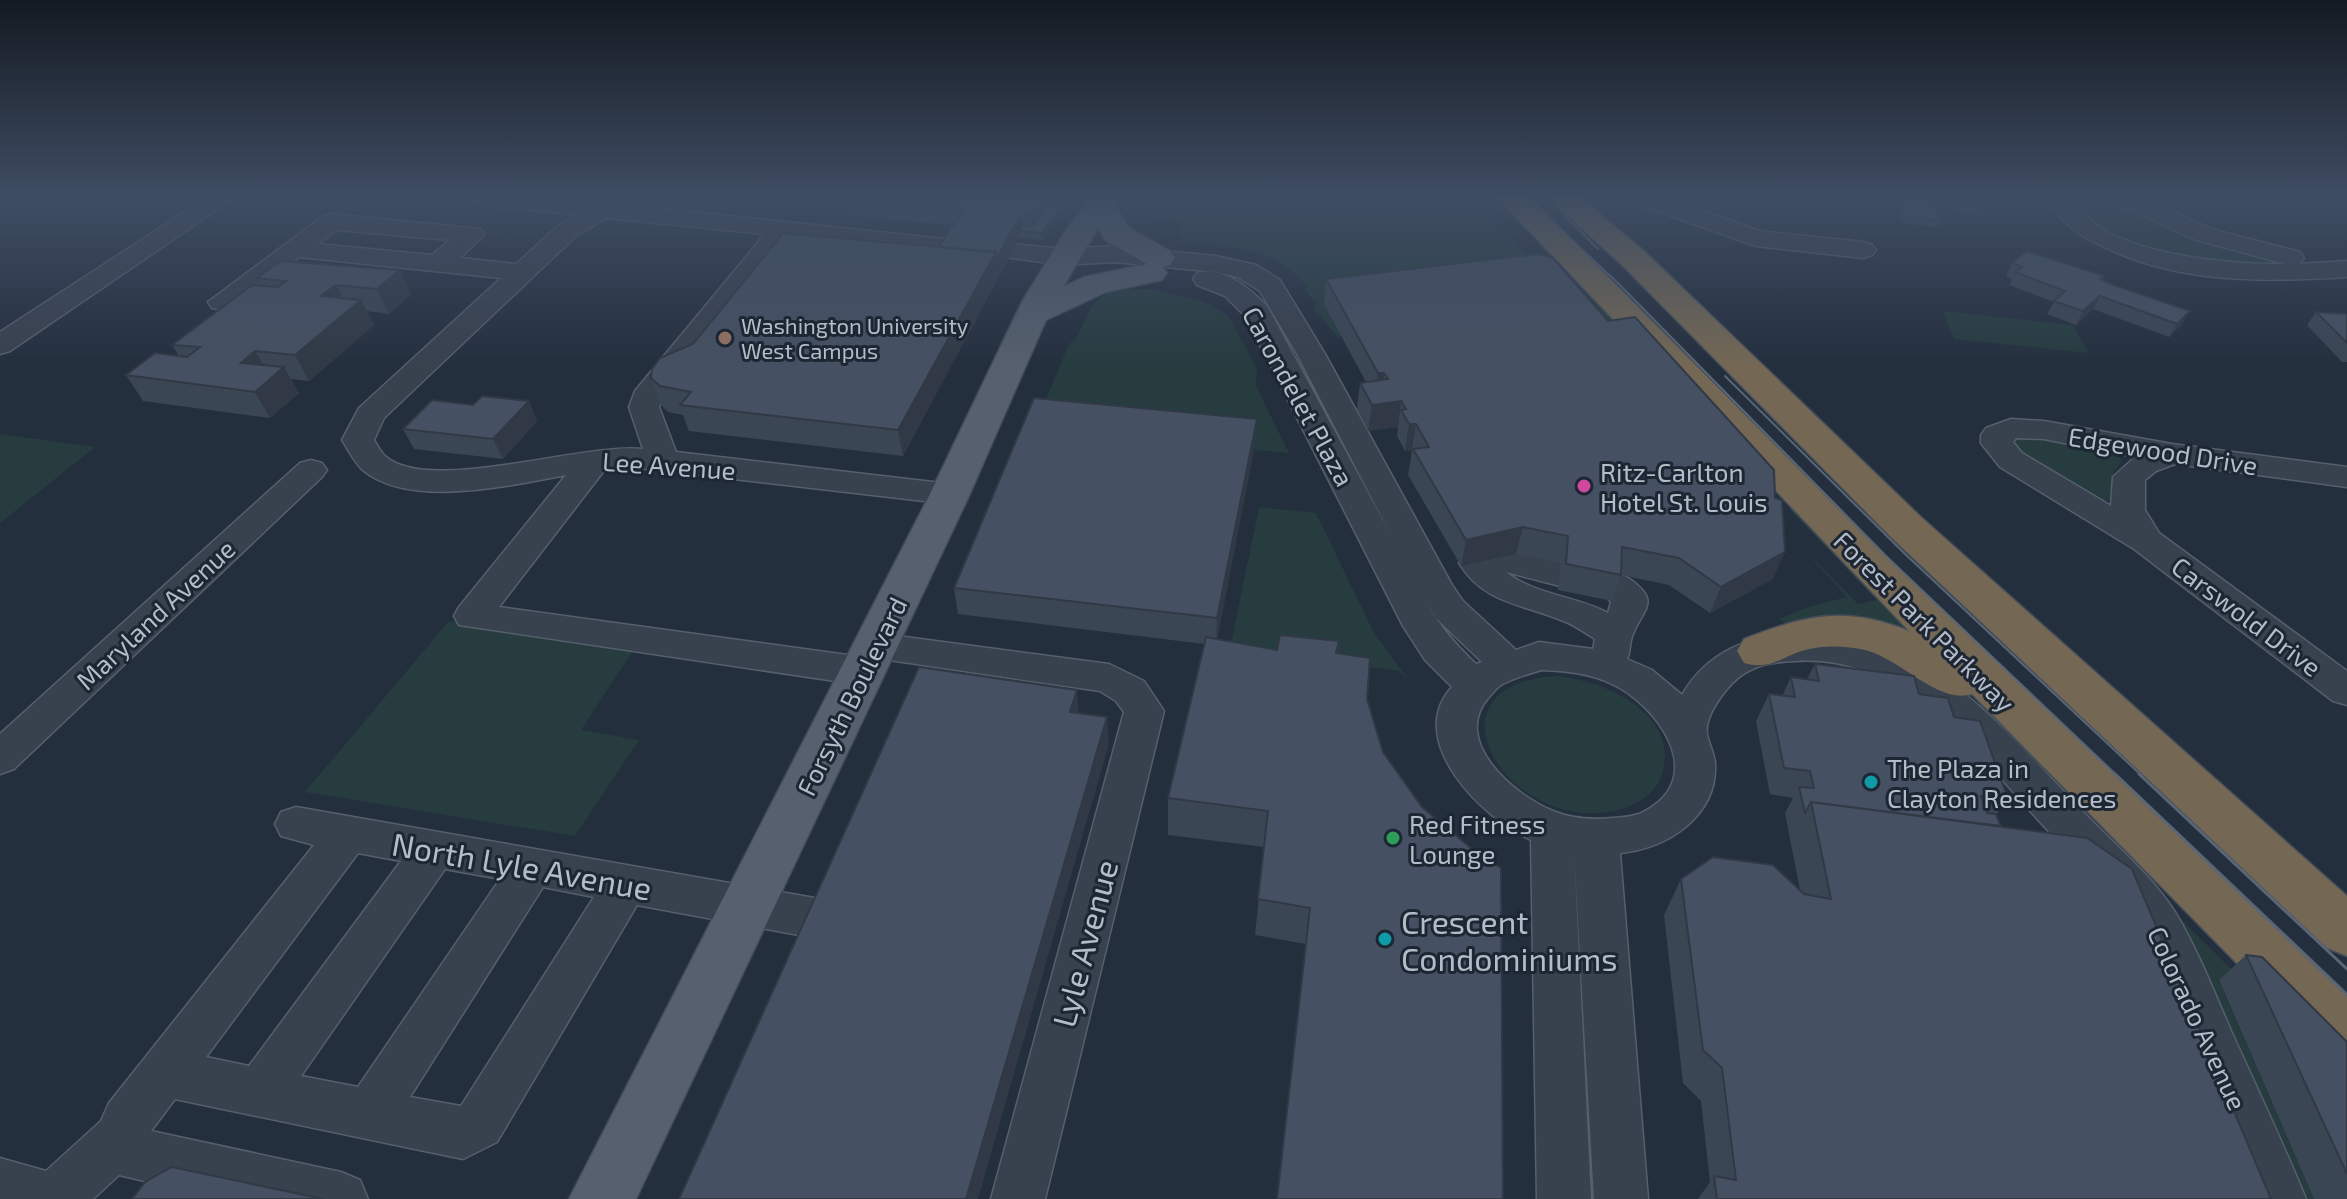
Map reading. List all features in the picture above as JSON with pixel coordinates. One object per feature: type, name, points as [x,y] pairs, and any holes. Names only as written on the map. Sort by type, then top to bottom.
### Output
[{"type":"highway","name":"Forest Park Parkway","points":[[1567,254],[1863,559],[2132,827],[2347,1034]]},
{"type":"highway","name":"Forest Park Parkway","points":[[1628,254],[1907,528],[2347,931]]},
{"type":"highway","points":[[1629,254],[1633,258]]},
{"type":"highway","points":[[1760,651],[1806,633],[1839,629],[1871,634],[1903,645],[1977,695],[2132,827]]},
{"type":"main road","name":"Forsyth Boulevard","points":[[602,1199],[749,906],[1065,254]]},
{"type":"main road","points":[[1141,254],[1155,265]]},
{"type":"main road","points":[[1034,313],[1089,286],[1155,265]]},
{"type":"street","points":[[0,345],[137,254]]},
{"type":"street","points":[[222,302],[287,254]]},
{"type":"street","points":[[345,254],[521,272],[541,254]]},
{"type":"street","points":[[439,263],[449,254]]},
{"type":"street","points":[[663,460],[644,407],[650,391],[763,254]]},
{"type":"street","name":"Carondelet Plaza","points":[[1033,254],[1063,257],[1105,268],[1155,265],[1235,290],[1296,356],[1450,610],[1506,662]]},
{"type":"street","points":[[2141,254],[2197,270],[2347,269]]},
{"type":"street","points":[[2271,254],[2347,269]]},
{"type":"street","name":"Lee Avenue","points":[[521,272],[370,414],[358,440],[372,465],[388,473],[473,481],[505,478],[597,458],[663,460],[950,494]]},
{"type":"street","name":"Carondelet Plaza","points":[[1296,356],[1421,626],[1438,650],[1472,684]]},
{"type":"street","name":"Edgewood Drive","points":[[2001,450],[1997,435],[2011,428],[2019,428],[2172,454],[2347,477]]},
{"type":"street","name":"Carswold Drive","points":[[2001,450],[2011,460],[2146,541],[2347,691]]},
{"type":"street","name":"Carswold Drive","points":[[2146,541],[2128,510],[2129,477],[2145,464],[2172,454]]},
{"type":"street","points":[[597,458],[472,616],[868,658]]},
{"type":"street","name":"Maryland Avenue","points":[[0,758],[311,470]]},
{"type":"street","points":[[1486,560],[1497,584],[1542,581],[1575,611],[1612,650],[1640,681],[1678,714],[1695,753],[1695,780],[1684,804],[1663,823],[1633,835],[1574,834],[1515,813],[1485,790],[1465,762],[1456,733],[1459,706],[1472,684],[1506,662],[1539,656],[1574,657],[1612,650]]},
{"type":"street","points":[[1612,650],[1630,610],[1629,597],[1613,585]]},
{"type":"street","name":"Colorado Avenue","points":[[1687,732],[1692,713],[1708,681],[1728,666],[1760,651],[1811,646],[1876,658],[1905,670],[1957,707],[2134,894],[2158,925],[2178,963],[2279,1199]]},
{"type":"street","name":"Lyle Avenue","points":[[868,658],[1109,678],[1130,691],[1144,711],[1018,1199]]},
{"type":"street","name":"North Lyle Avenue","points":[[296,824],[826,920]]},
{"type":"street","points":[[0,1184],[53,1199],[120,1139],[127,1121],[348,834]]},
{"type":"street","points":[[1564,1199],[1561,1105],[1574,834]]},
{"type":"street","points":[[1574,834],[1616,1114],[1621,1199]]},
{"type":"street","points":[[259,1093],[435,849]]},
{"type":"street","points":[[369,1115],[533,866]]},
{"type":"street","points":[[163,1073],[463,1133],[479,1124],[626,884]]},
{"type":"street","points":[[1561,1105],[1616,1114]]},
{"type":"street","points":[[120,1139],[126,1152],[341,1199]]},
{"type":"green space","points":[[1258,254],[1525,254],[1551,283],[1338,337],[1314,310],[1317,304],[1304,289],[1309,287],[1296,274]]},
{"type":"green space","points":[[1547,254],[1552,254],[1635,341],[1625,343]]},
{"type":"green space","points":[[2153,254],[2241,254],[2302,267],[2164,259]]},
{"type":"green space","points":[[1150,289],[1203,301],[1228,316],[1257,368],[1256,386],[1289,453],[1255,450],[1255,445],[1036,423],[1069,344],[1076,338],[1095,303],[1109,293]]},
{"type":"green space","points":[[1943,311],[2073,325],[2089,353],[1954,339]]},
{"type":"green space","points":[[2020,432],[2104,448],[2117,454],[2122,461],[2113,473],[2117,492],[2114,501],[2100,500],[2016,454],[2013,441]]},
{"type":"green space","points":[[0,434],[95,447],[0,523]]},
{"type":"green space","points":[[1259,507],[1316,513],[1374,633],[1408,679],[1399,671],[1380,668],[1227,663]]},
{"type":"green space","points":[[1793,508],[1906,626],[1789,626],[1779,619],[1808,607],[1847,597],[1797,542],[1858,604],[1877,600],[1789,509]]},
{"type":"green space","points":[[449,621],[635,648],[581,730],[639,740],[575,836],[305,792]]},
{"type":"green space","points":[[1554,676],[1592,683],[1611,691],[1645,713],[1657,728],[1664,746],[1664,766],[1655,787],[1639,802],[1625,808],[1585,813],[1548,804],[1517,785],[1495,760],[1485,733],[1490,707],[1512,687]]},
{"type":"green space","points":[[2009,747],[2241,979],[2219,981],[2314,1199],[2295,1199]]},
{"type":"building","points":[[766,254],[995,254],[898,430],[680,405],[691,392],[660,386],[651,378],[652,369],[660,358],[693,344]]},
{"type":"building","name":"Ritz-Carlton Hotel St. Louis","points":[[1537,254],[1553,258],[1608,321],[1635,317],[1774,470],[1775,498],[1782,500],[1785,552],[1721,587],[1679,558],[1622,547],[1621,575],[1566,564],[1568,536],[1523,527],[1466,540],[1413,449],[1429,447],[1416,424],[1409,424],[1401,410],[1406,409],[1401,401],[1372,405],[1360,383],[1388,379],[1384,373],[1378,373],[1326,279]]},
{"type":"building","points":[[2023,254],[2035,254],[2105,276],[2101,279],[2108,283],[2190,311],[2177,324],[2100,296],[2083,311],[2054,301],[2065,291],[2015,272],[2022,267],[2012,263]]},
{"type":"building","points":[[280,261],[400,270],[377,289],[336,285],[321,296],[361,300],[295,355],[255,351],[241,363],[284,367],[255,392],[126,375],[155,353],[187,357],[200,347],[172,345],[252,285],[278,287],[286,281],[257,278]]},
{"type":"building","points":[[2316,312],[2347,314],[2347,343]]},
{"type":"building","points":[[482,396],[529,401],[493,439],[403,429],[432,400],[473,405]]},
{"type":"building","points":[[1034,398],[1257,419],[1217,618],[954,588]]},
{"type":"building","name":"Crescent Condominiums","points":[[1280,635],[1339,641],[1336,653],[1370,658],[1367,699],[1383,752],[1422,807],[1472,849],[1501,868],[1503,1199],[1277,1199],[1310,908],[1258,899],[1268,811],[1168,798],[1206,637],[1277,650]]},
{"type":"building","name":"The Plaza in Clayton Residences","points":[[1815,664],[1914,676],[1919,694],[1948,698],[1954,717],[1980,721],[2008,799],[1981,796],[1987,813],[1996,814],[2001,826],[1811,802],[1805,813],[1799,787],[1814,788],[1810,771],[1784,768],[1769,694],[1795,697],[1791,677],[1819,681]]},
{"type":"building","points":[[919,667],[1077,690],[1070,712],[1107,717],[966,1199],[679,1199]]},
{"type":"building","points":[[1811,802],[2087,838],[2132,869],[2271,1199],[1717,1199],[1714,1176],[1736,1180],[1722,1068],[1703,1050],[1681,879],[1713,857],[1773,865],[1804,894],[1831,899]]},
{"type":"building","points":[[2246,955],[2262,957],[2347,1042],[2347,1174]]},
{"type":"building","points":[[172,1167],[323,1199],[132,1199],[145,1182]]},
{"type":"tram line","points":[[1587,254],[1889,559],[2117,776]]},
{"type":"tram line","points":[[1725,376],[1905,554],[2142,776]]},
{"type":"tram line","points":[[2115,774],[2347,995]]},
{"type":"tram line","points":[[2139,774],[2347,969]]},
{"type":"place","name":"Washington University West Campus","points":[[725,338]]},
{"type":"place","name":"Ritz-Carlton Hotel St. Louis","points":[[1584,486]]},
{"type":"place","name":"The Plaza in Clayton Residences","points":[[1871,782]]},
{"type":"place","name":"Red Fitness Lounge","points":[[1393,838]]},
{"type":"place","name":"Crescent Condominiums","points":[[1385,939]]}]
